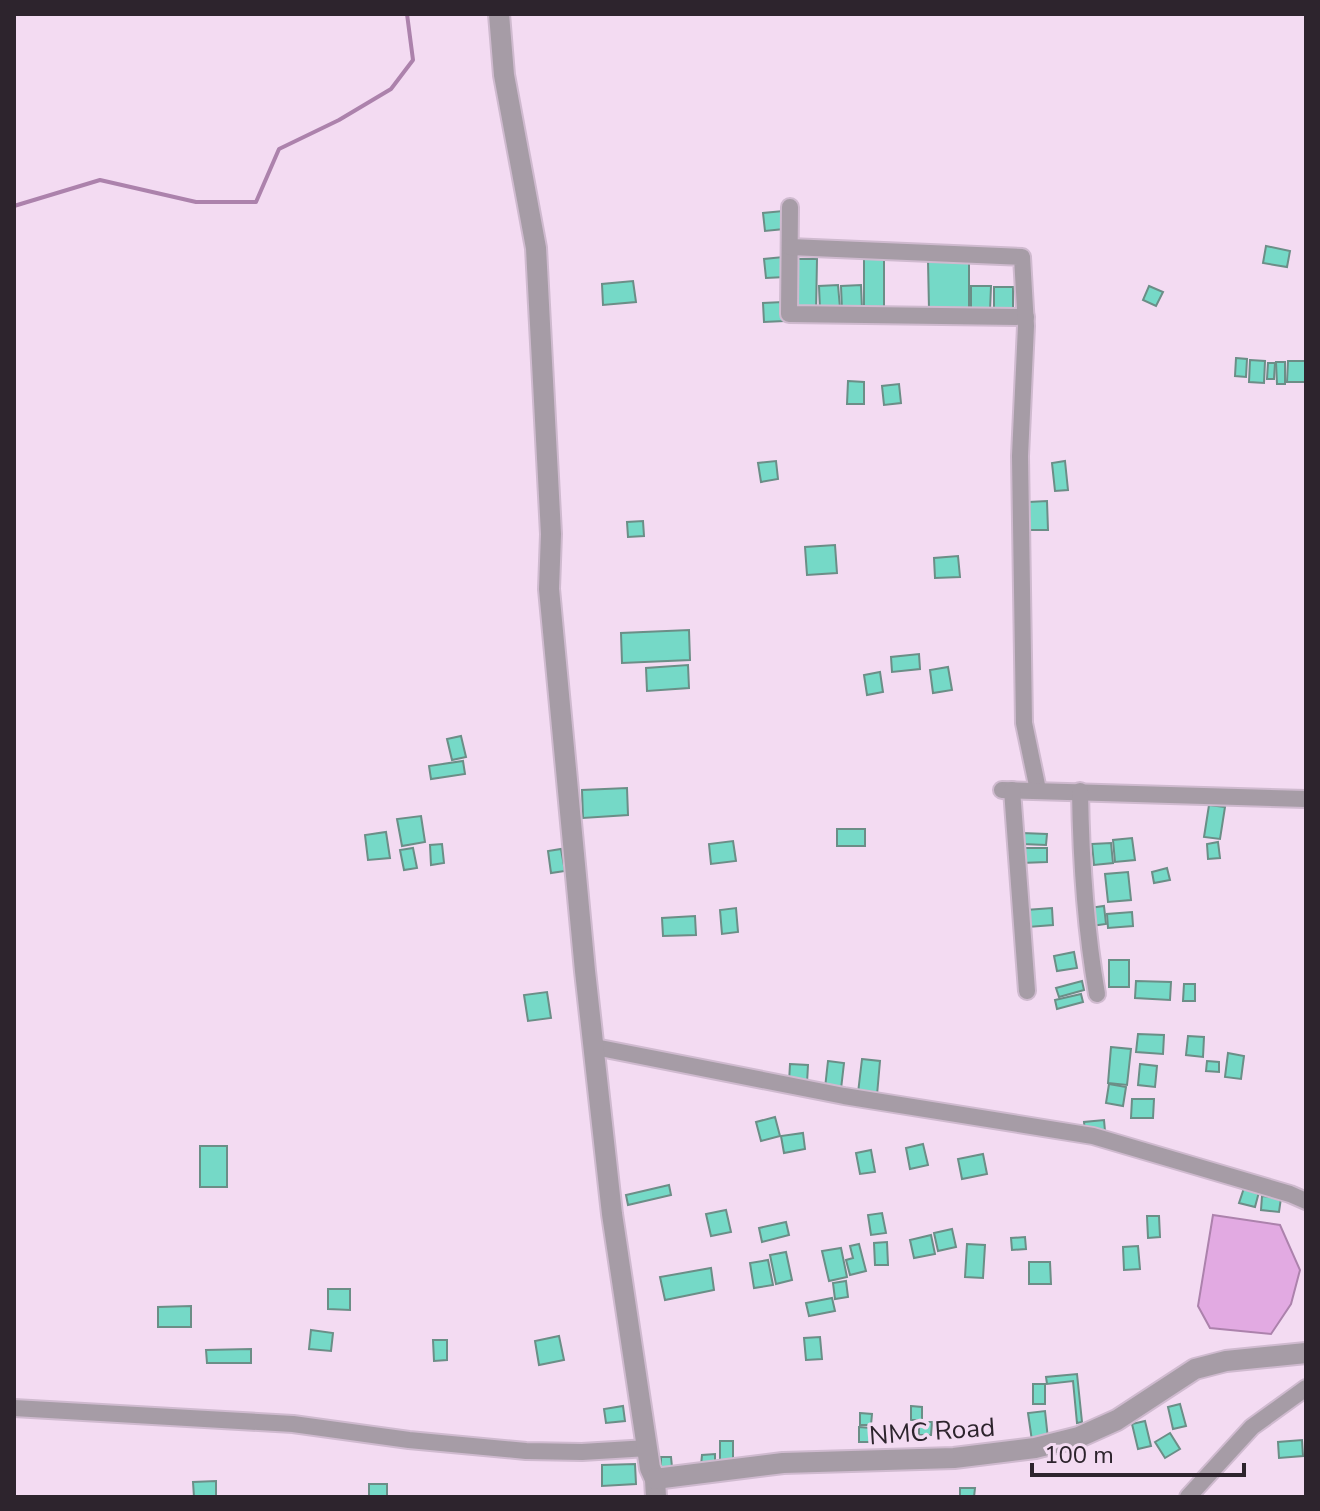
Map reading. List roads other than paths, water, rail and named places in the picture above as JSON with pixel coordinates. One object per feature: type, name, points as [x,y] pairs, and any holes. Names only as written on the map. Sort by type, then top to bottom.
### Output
[{"type":"street","points":[[499,14],[504,75],[536,248],[551,534],[549,589],[614,1230],[628,1338],[656,1488]]},
{"type":"street","points":[[790,207],[789,314],[1026,317]]},
{"type":"street","points":[[790,247],[1022,257],[1026,317],[1020,456],[1024,723],[1038,790]]},
{"type":"street","points":[[1027,991],[1007,790],[1306,799]]},
{"type":"street","points":[[1080,791],[1082,888],[1097,994]]},
{"type":"street","points":[[595,1047],[844,1096],[1093,1136],[1306,1201]]},
{"type":"street","name":"NMC Road","points":[[656,1488],[783,1463],[954,1458],[1035,1448],[1079,1437],[1117,1420],[1195,1369],[1226,1361],[1306,1353]]},
{"type":"street","points":[[1188,1497],[1252,1427],[1306,1388]]},
{"type":"street","points":[[14,1408],[293,1424],[409,1440],[526,1451],[648,1448]]},
{"type":"waterway","points":[[14,206],[100,180],[196,202],[256,202],[279,149],[339,120],[391,89],[413,60],[407,14]]}]
